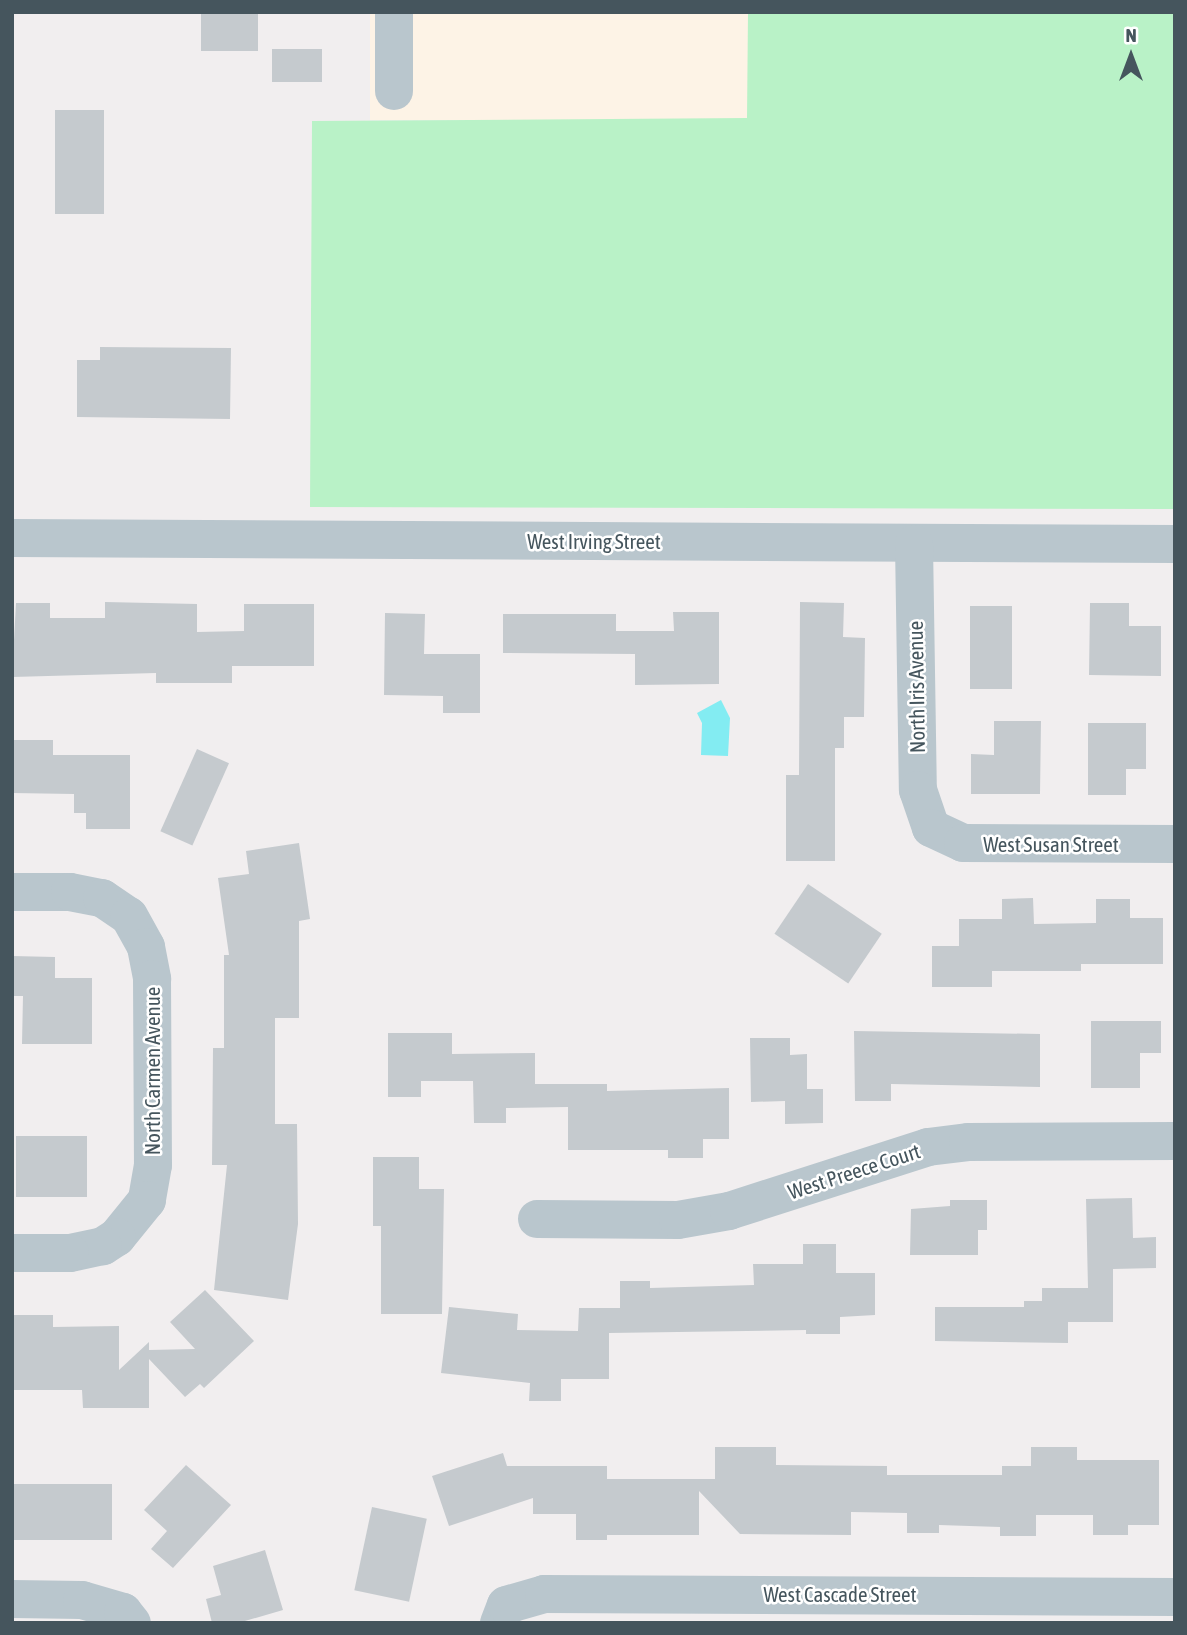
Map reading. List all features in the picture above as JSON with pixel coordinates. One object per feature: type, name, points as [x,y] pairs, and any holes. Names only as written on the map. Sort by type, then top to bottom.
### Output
[{"type":"street","points":[[394,12],[394,91]]},
{"type":"street","name":"West Irving Street","points":[[12,538],[1175,544]]},
{"type":"street","name":"North Iris Avenue","points":[[914,544],[918,790],[931,828]]},
{"type":"street","name":"West Susan Street","points":[[931,828],[963,844],[1175,844]]},
{"type":"street","name":"North Carmen Avenue","points":[[12,892],[70,892],[102,898],[129,916],[146,947],[152,979],[153,1165],[147,1200],[131,1225],[103,1246],[70,1253],[12,1253]]},
{"type":"street","name":"West Preece Court","points":[[537,1219],[678,1220],[729,1212],[928,1147],[968,1142],[1175,1142]]},
{"type":"street","name":"West Cascade Street","points":[[503,1614],[544,1594],[836,1608],[1175,1597]]},
{"type":"street","points":[[12,1599],[82,1600],[128,1617]]},
{"type":"shaded area","points":[[370,12],[748,12],[748,120],[370,120]]},
{"type":"green space","points":[[748,12],[1175,12],[1175,509],[310,507],[312,121],[747,118]]},
{"type":"water","points":[[721,700],[730,718],[728,756],[701,755],[702,723],[697,713]]},
{"type":"building","points":[[201,12],[258,12],[258,51],[201,51]]},
{"type":"building","points":[[272,49],[322,49],[322,82],[272,82]]},
{"type":"building","points":[[55,110],[104,110],[104,214],[55,214]]},
{"type":"building","points":[[100,347],[231,348],[230,419],[77,417],[77,360],[100,360]]},
{"type":"building","points":[[105,602],[197,604],[197,632],[244,631],[244,604],[314,604],[314,666],[232,666],[232,683],[156,683],[156,673],[12,677],[16,603],[50,603],[50,618],[105,618]]},
{"type":"building","points":[[800,602],[844,603],[843,637],[865,638],[864,717],[844,717],[844,748],[835,748],[835,861],[786,861],[786,775],[799,775]]},
{"type":"building","points":[[1090,603],[1129,603],[1129,626],[1161,626],[1161,676],[1089,675]]},
{"type":"building","points":[[970,606],[1012,606],[1012,689],[970,689]]},
{"type":"building","points":[[673,612],[719,612],[719,684],[635,685],[635,654],[503,653],[503,614],[616,614],[616,631],[674,631]]},
{"type":"building","points":[[385,613],[425,614],[424,654],[480,654],[480,713],[443,713],[443,696],[384,695]]},
{"type":"building","points":[[994,721],[1041,721],[1040,794],[971,794],[971,754],[994,755]]},
{"type":"building","points":[[1088,723],[1146,723],[1146,769],[1126,769],[1126,795],[1088,795]]},
{"type":"building","points":[[12,740],[53,740],[53,755],[130,755],[130,829],[86,829],[86,813],[74,813],[74,794],[12,793]]},
{"type":"building","points":[[197,749],[229,763],[192,845],[160,831]]},
{"type":"building","points":[[299,843],[310,919],[299,921],[299,1018],[275,1018],[275,1124],[297,1124],[298,1224],[288,1300],[214,1290],[227,1165],[212,1165],[213,1048],[224,1048],[224,955],[229,955],[218,878],[249,874],[246,851]]},
{"type":"building","points":[[808,884],[882,934],[848,984],[774,934]]},
{"type":"building","points":[[1033,898],[1034,924],[1096,923],[1096,899],[1130,899],[1130,918],[1163,918],[1163,964],[1081,964],[1081,971],[992,971],[992,987],[932,987],[932,946],[959,946],[959,919],[1002,919],[1002,899]]},
{"type":"building","points":[[12,956],[55,957],[55,978],[92,978],[92,1044],[22,1044],[23,996],[12,996]]},
{"type":"building","points":[[1091,1021],[1161,1021],[1161,1053],[1140,1053],[1140,1088],[1091,1088]]},
{"type":"building","points":[[854,1031],[1040,1034],[1040,1087],[891,1084],[891,1101],[855,1101]]},
{"type":"building","points":[[388,1033],[452,1033],[452,1054],[535,1053],[535,1084],[607,1084],[607,1091],[729,1088],[729,1139],[703,1139],[703,1158],[668,1158],[668,1150],[568,1150],[568,1107],[506,1108],[506,1123],[474,1123],[473,1081],[421,1081],[421,1097],[388,1097]]},
{"type":"building","points":[[750,1038],[790,1038],[790,1055],[807,1054],[807,1089],[823,1089],[823,1123],[785,1124],[785,1101],[751,1102]]},
{"type":"building","points":[[16,1136],[87,1136],[87,1197],[16,1197]]},
{"type":"building","points":[[373,1157],[419,1157],[419,1189],[444,1189],[442,1314],[381,1314],[381,1226],[373,1226]]},
{"type":"building","points":[[1132,1198],[1133,1238],[1156,1237],[1156,1268],[1113,1269],[1113,1322],[1068,1322],[1068,1343],[935,1341],[935,1307],[1024,1307],[1024,1301],[1042,1301],[1042,1288],[1088,1288],[1086,1199]]},
{"type":"building","points":[[950,1200],[987,1200],[987,1230],[978,1230],[978,1255],[910,1255],[911,1209],[950,1206]]},
{"type":"building","points":[[803,1244],[836,1244],[836,1273],[875,1273],[875,1315],[840,1317],[840,1334],[806,1334],[806,1330],[609,1333],[609,1379],[561,1379],[561,1401],[529,1401],[530,1383],[441,1373],[449,1307],[518,1314],[517,1330],[578,1331],[579,1308],[620,1308],[620,1281],[650,1281],[650,1288],[754,1285],[753,1264],[803,1264]]},
{"type":"building","points":[[205,1290],[254,1341],[204,1388],[200,1384],[185,1397],[149,1359],[149,1408],[83,1408],[82,1390],[12,1390],[12,1315],[53,1315],[53,1327],[119,1326],[119,1370],[149,1342],[149,1350],[195,1349],[170,1322]]},
{"type":"building","points":[[715,1447],[776,1447],[776,1465],[887,1466],[887,1475],[1002,1475],[1002,1466],[1031,1466],[1031,1447],[1077,1447],[1077,1460],[1159,1460],[1159,1525],[1128,1525],[1128,1535],[1093,1535],[1093,1515],[1036,1515],[1036,1536],[1000,1536],[1000,1527],[939,1525],[939,1533],[907,1533],[907,1513],[851,1512],[851,1535],[740,1534],[699,1491],[699,1535],[607,1535],[607,1540],[576,1540],[576,1514],[533,1514],[533,1498],[449,1526],[432,1476],[503,1453],[507,1466],[607,1466],[607,1479],[715,1479]]},
{"type":"building","points":[[186,1465],[231,1505],[173,1568],[151,1549],[167,1531],[144,1510]]},
{"type":"building","points":[[12,1484],[112,1484],[112,1540],[12,1540]]},
{"type":"building","points":[[372,1507],[427,1519],[409,1602],[354,1590]]},
{"type":"building","points":[[265,1550],[283,1610],[238,1623],[212,1623],[206,1599],[221,1595],[213,1566]]}]
